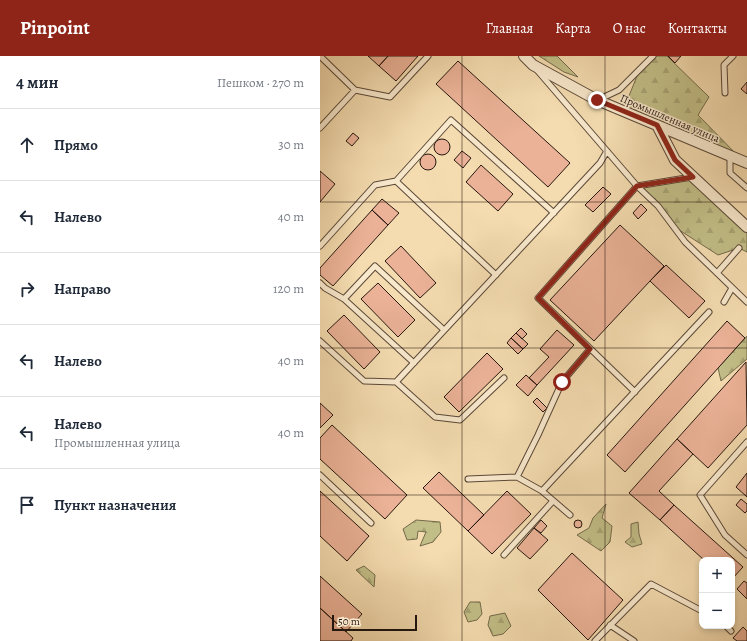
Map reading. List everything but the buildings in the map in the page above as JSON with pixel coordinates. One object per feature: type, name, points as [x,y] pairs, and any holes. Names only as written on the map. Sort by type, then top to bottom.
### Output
[{"type":"street","name":"Промышленная улица","points":[[524,56],[533,65],[597,100],[730,156],[745,159]]},
{"type":"street","points":[[657,125],[675,160],[747,227]]},
{"type":"lane","points":[[320,56],[355,90],[390,97],[428,56]]},
{"type":"lane","points":[[597,100],[619,90],[653,56]]},
{"type":"lane","points":[[725,93],[724,65],[733,56]]},
{"type":"lane","points":[[533,65],[637,186],[658,206],[685,242],[747,302]]},
{"type":"lane","points":[[320,128],[355,90]]},
{"type":"lane","points":[[320,246],[375,185],[396,181],[451,120],[554,213]]},
{"type":"lane","points":[[396,382],[600,163],[607,151]]},
{"type":"lane","points":[[730,156],[730,173],[747,188]]},
{"type":"lane","points":[[635,392],[538,298],[637,186],[693,177]]},
{"type":"lane","points":[[396,181],[496,275]]},
{"type":"lane","points":[[717,273],[739,248]]},
{"type":"lane","points":[[344,299],[375,266],[444,330]]},
{"type":"lane","points":[[320,284],[344,299],[414,363]]},
{"type":"lane","points":[[724,302],[732,288]]},
{"type":"lane","points":[[542,491],[709,312]]},
{"type":"lane","points":[[320,341],[364,381],[396,382],[435,417],[460,420],[504,378]]},
{"type":"lane","points":[[517,477],[562,382],[590,349]]},
{"type":"lane","points":[[747,442],[700,495],[725,535],[747,555]]},
{"type":"lane","points":[[320,475],[371,523]]},
{"type":"lane","points":[[468,479],[517,477],[542,491],[570,515]]},
{"type":"lane","points":[[504,555],[553,501]]},
{"type":"lane","points":[[595,641],[651,584],[699,609]]},
{"type":"lane","points":[[610,625],[634,641]]},
{"type":"green space","points":[[539,56],[557,56],[578,77],[564,72]]},
{"type":"green space","points":[[653,56],[667,56],[709,97],[698,115],[742,160],[623,111],[639,71]]},
{"type":"green space","points":[[693,177],[747,227],[747,252],[739,248],[718,255],[673,226],[637,186]]},
{"type":"green space","points":[[747,336],[747,359],[721,381],[718,368]]},
{"type":"green space","points":[[606,504],[602,518],[612,526],[610,542],[601,551],[577,535],[589,528],[593,518]]},
{"type":"green space","points":[[416,520],[440,522],[441,532],[433,542],[420,546],[426,532],[418,531],[417,539],[407,540],[403,529]]},
{"type":"green space","points":[[638,522],[642,544],[632,547],[625,542],[631,537],[631,524]]},
{"type":"green space","points":[[364,566],[375,575],[374,587],[356,570]]},
{"type":"green space","points":[[470,602],[480,602],[482,614],[477,620],[468,622],[464,612]]},
{"type":"green space","points":[[505,613],[511,626],[503,634],[493,636],[488,625],[490,616]]},
{"type":"route","points":[[562,382],[590,349],[538,298],[637,186],[693,177],[675,160],[657,125],[597,100]]}]
